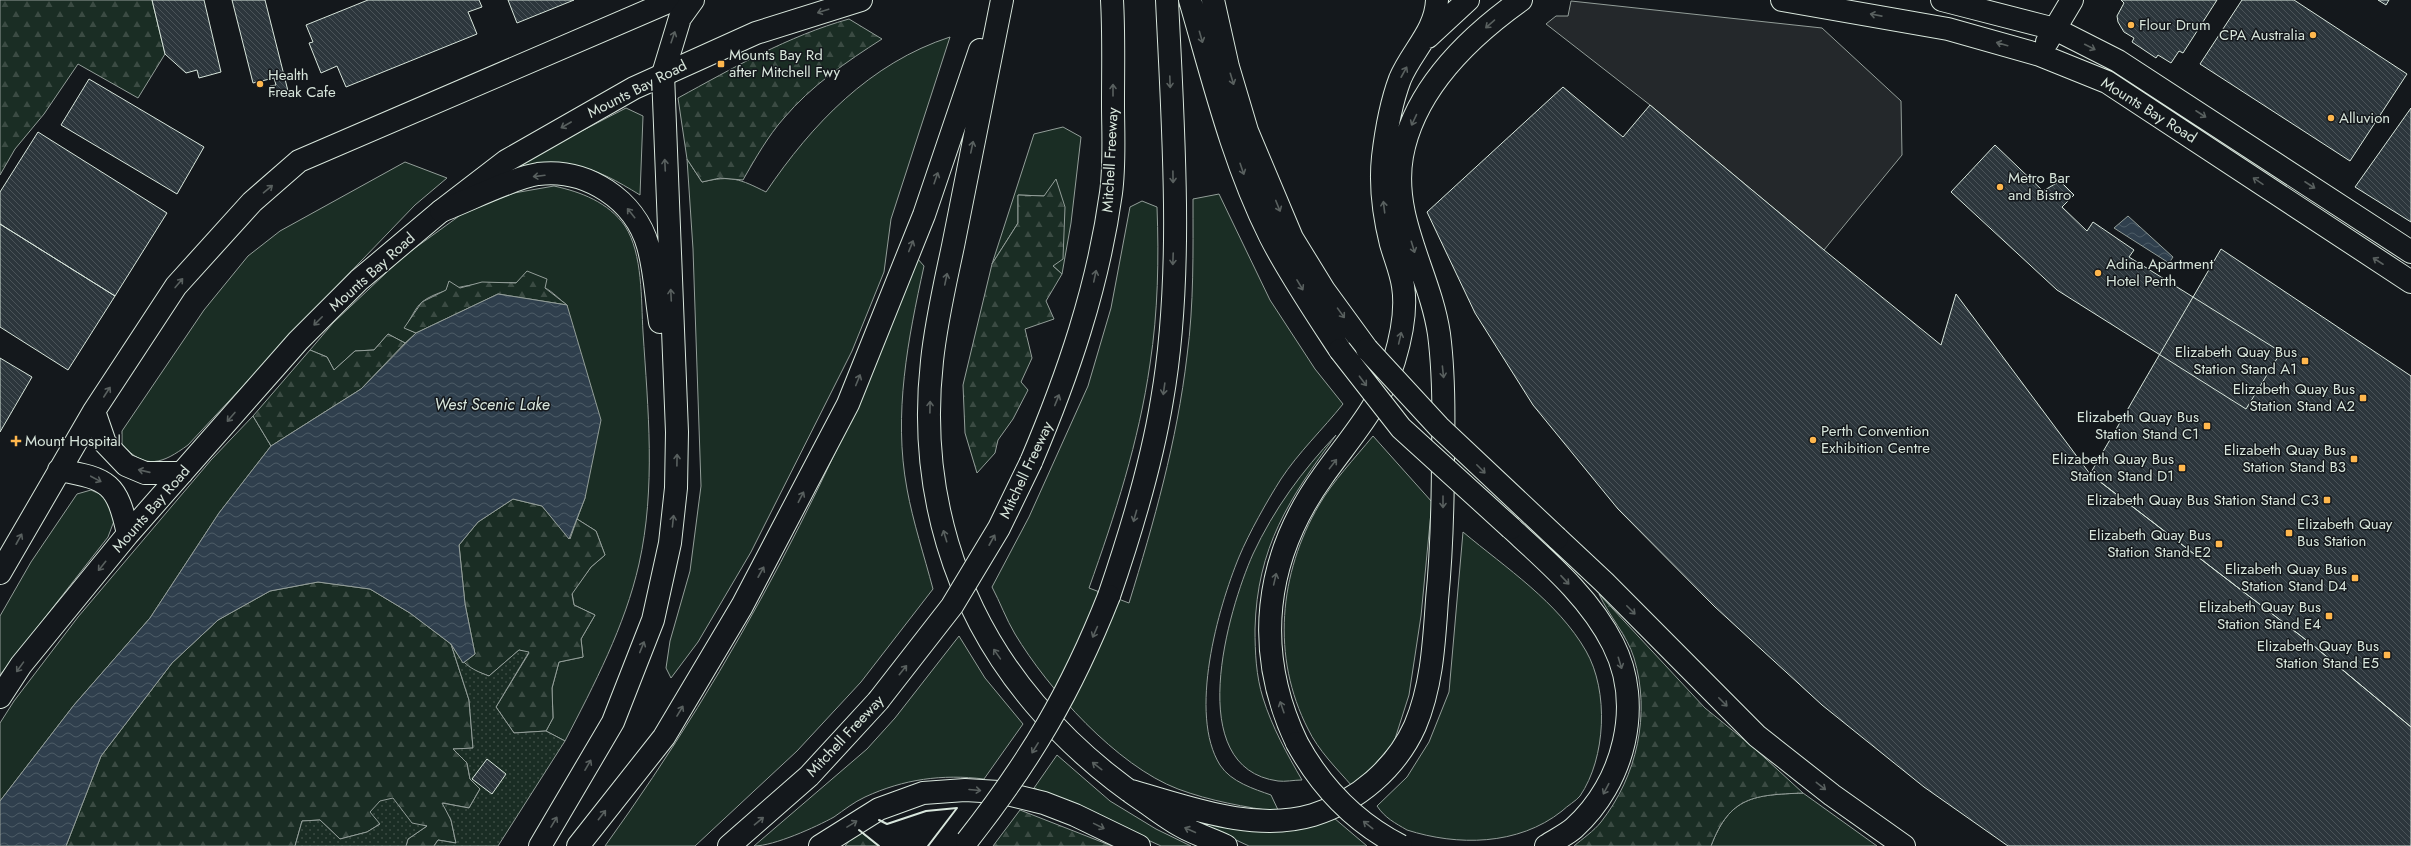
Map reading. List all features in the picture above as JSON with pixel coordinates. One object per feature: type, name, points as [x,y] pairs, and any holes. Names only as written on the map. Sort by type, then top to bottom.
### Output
[{"type":"main road","points":[[0,573],[58,470],[94,411],[176,286],[252,202],[299,161],[673,0]]},
{"type":"main road","points":[[540,846],[613,722],[653,620],[670,543],[676,488],[677,432],[663,74],[680,18],[693,0]]},
{"type":"main road","name":"Mounts Bay Road","points":[[0,697],[21,665],[128,534],[298,341],[359,280],[441,212],[506,161],[582,116],[663,74],[756,33],[861,0]]},
{"type":"main road","points":[[578,846],[664,737],[742,606],[772,552],[848,404],[924,215],[997,0]]},
{"type":"main road","points":[[1002,0],[958,212],[936,333],[930,392],[932,477],[942,528],[967,598],[993,649],[1019,686],[1054,726],[1089,760],[1128,790],[1180,826],[1226,846]]},
{"type":"main road","name":"Mitchell Freeway","points":[[729,846],[809,776],[878,701],[952,606],[999,528],[1031,462],[1065,380],[1091,293],[1111,192],[1113,143],[1112,0]]},
{"type":"main road","points":[[965,844],[1018,774],[1052,719],[1080,665],[1109,596],[1146,477],[1167,365],[1172,307],[1174,220],[1168,0]]},
{"type":"main road","points":[[1190,0],[1238,132],[1292,238],[1324,290],[1362,343],[1419,418],[1511,528]]},
{"type":"main road","points":[[1213,0],[1228,67],[1248,184],[1270,236],[1340,350],[1401,428],[1542,556],[1564,578],[1601,624],[1613,645],[1620,662],[1628,701],[1625,740],[1620,759],[1601,796],[1574,828],[1546,846]]},
{"type":"main road","points":[[1401,846],[1369,827],[1336,798],[1310,766],[1297,743],[1281,706],[1274,681],[1271,657],[1270,601],[1282,553],[1291,529],[1323,476],[1361,427],[1381,394],[1401,336],[1403,286],[1386,217],[1382,188],[1383,157],[1389,122],[1401,78],[1421,45],[1430,26],[1437,0]]},
{"type":"main road","points":[[1421,45],[1468,0]]},
{"type":"main road","points":[[1128,790],[1232,817],[1266,820],[1293,819],[1312,815],[1350,799],[1368,787],[1395,758],[1415,726],[1426,692],[1432,662],[1443,539],[1444,377],[1432,302],[1415,254],[1402,205],[1400,181],[1402,158],[1413,121],[1433,86],[1471,40],[1521,0]]},
{"type":"main road","name":"Mounts Bay Road","points":[[1782,0],[1948,29],[2040,55],[2111,84],[2411,282]]},
{"type":"main road","name":"Mounts Bay Road","points":[[1942,0],[2055,29],[2118,61],[2411,252]]},
{"type":"main road","points":[[2040,55],[2072,0]]},
{"type":"main road","points":[[441,212],[509,184],[538,174],[578,176],[603,187],[625,205],[640,225],[648,247],[677,432]]},
{"type":"main road","points":[[1362,343],[1444,432],[1604,582],[1757,736],[1832,795],[1904,846]]},
{"type":"main road","points":[[94,411],[105,443],[126,465],[144,473],[182,472]]},
{"type":"main road","points":[[58,470],[89,476],[112,488],[122,506],[128,534]]},
{"type":"main road","points":[[820,846],[879,809],[923,793],[965,790],[999,792],[1044,803],[1076,815],[1140,846]]},
{"type":"green space","points":[[0,0],[152,0],[165,54],[138,98],[78,64],[44,114],[15,149],[0,175]]},
{"type":"green space","points":[[849,19],[882,39],[830,75],[794,106],[767,140],[743,180],[720,178],[702,182],[687,159],[678,98],[740,64],[804,34]]},
{"type":"green space","points":[[950,37],[891,219],[884,272],[852,351],[751,552],[698,642],[671,678],[666,668],[670,641],[690,571],[701,486],[693,249],[687,159],[702,182],[721,179],[742,181],[766,192],[803,143],[823,120],[845,99],[894,63],[921,48]]},
{"type":"green space","points":[[626,108],[643,116],[640,195],[609,177],[581,167],[552,165],[516,171],[512,167]]},
{"type":"green space","points":[[1063,127],[1081,137],[1071,223],[1062,274],[1053,266],[1044,196],[1018,195],[1018,223],[992,264],[1034,134]]},
{"type":"green space","points":[[405,162],[447,178],[415,205],[309,315],[188,445],[170,457],[154,462],[139,458],[122,445],[122,431],[204,310],[248,256],[280,231]]},
{"type":"green space","points":[[1056,179],[1065,207],[1063,259],[1053,266],[1062,274],[1046,301],[1054,319],[1025,329],[1032,358],[1021,382],[1028,390],[1013,419],[998,440],[995,453],[977,473],[965,433],[963,385],[992,264],[1018,223],[1018,195],[1044,196]]},
{"type":"green space","points":[[554,186],[574,191],[602,204],[611,210],[625,226],[631,237],[638,263],[640,278],[649,448],[648,507],[639,564],[633,587],[626,610],[608,655],[565,741],[546,731],[553,718],[552,688],[559,662],[583,657],[581,639],[595,615],[574,605],[572,593],[591,567],[605,555],[596,531],[577,519],[585,498],[567,305],[548,289],[532,285],[500,283],[464,286],[433,295],[422,302],[405,328],[416,333],[405,343],[388,334],[374,350],[355,351],[334,370],[327,357],[310,350],[333,323],[404,256],[466,211],[514,193]]},
{"type":"green space","points":[[1219,194],[1270,300],[1315,369],[1343,404],[1288,469],[1253,528],[1231,578],[1215,632],[1210,661],[1206,690],[1207,718],[1211,744],[1220,765],[1236,780],[1271,795],[1279,812],[1202,797],[1178,789],[1155,778],[1131,763],[1086,724],[1046,678],[1029,656],[1015,634],[992,587],[1029,517],[1088,386],[1111,308],[1130,207],[1142,201],[1157,207],[1157,286],[1153,344],[1145,393],[1133,449],[1117,505],[1089,588],[1129,603],[1164,481],[1183,388],[1192,297],[1193,199]]},
{"type":"green space","points":[[917,258],[924,266],[904,377],[902,405],[903,461],[909,501],[933,589],[861,682],[797,751],[695,846],[605,846],[653,778],[698,707],[740,636],[780,562],[818,488],[854,412],[887,336]]},
{"type":"green space","points":[[527,271],[547,279],[545,288],[567,305],[498,294],[416,333],[404,328],[422,302],[446,290],[449,281],[460,288],[482,282],[516,283]]},
{"type":"green space","points":[[388,334],[405,343],[361,389],[271,446],[253,416],[310,350],[327,357],[334,370],[355,351],[374,350]]},
{"type":"green space","points":[[253,416],[271,446],[219,513],[150,618],[74,705],[0,801],[0,723],[14,701],[78,617],[211,460]]},
{"type":"green space","points":[[1336,435],[1290,503],[1279,525],[1269,548],[1257,600],[1255,646],[1257,673],[1261,690],[1275,730],[1302,780],[1278,781],[1248,770],[1230,748],[1221,718],[1220,684],[1225,647],[1233,611],[1243,579],[1261,537],[1300,477]]},
{"type":"green space","points":[[1373,436],[1432,502],[1421,616],[1409,695],[1394,742],[1375,764],[1352,786],[1328,759],[1312,737],[1296,701],[1288,673],[1285,644],[1285,616],[1288,587],[1295,559],[1306,531],[1319,505],[1331,487]]},
{"type":"green space","points":[[91,490],[106,497],[114,521],[108,537],[0,675],[0,616],[31,562],[77,494]]},
{"type":"green space","points":[[513,499],[542,506],[570,539],[577,519],[596,531],[605,555],[591,567],[572,594],[574,605],[595,615],[581,639],[583,657],[559,662],[552,688],[553,718],[546,731],[514,733],[496,707],[529,653],[519,650],[489,676],[470,669],[463,663],[475,654],[465,604],[459,545],[478,522]]},
{"type":"green space","points":[[1463,532],[1546,601],[1574,633],[1586,651],[1593,667],[1601,704],[1599,744],[1595,763],[1589,780],[1580,796],[1545,823],[1507,837],[1487,840],[1446,839],[1407,830],[1387,817],[1377,806],[1407,777],[1429,742],[1449,692]]},
{"type":"green space","points":[[318,582],[370,589],[410,613],[451,644],[469,700],[473,748],[453,749],[467,763],[470,779],[480,789],[469,808],[443,803],[451,820],[456,843],[438,840],[434,846],[406,846],[408,839],[427,826],[380,824],[367,832],[340,839],[320,820],[302,821],[295,846],[66,846],[101,756],[172,663],[218,620],[270,591]]},
{"type":"green space","points":[[1599,594],[1705,708],[1753,747],[1803,793],[1757,797],[1746,802],[1726,817],[1718,829],[1711,846],[1574,846],[1601,822],[1624,785],[1632,765],[1641,722],[1639,679],[1634,658],[1627,641]]},
{"type":"green space","points":[[959,636],[985,678],[1023,724],[984,779],[953,777],[923,779],[894,786],[861,799],[834,817],[806,831],[772,843],[754,846],[867,749],[895,718]]},
{"type":"green space","points":[[451,644],[463,661],[471,668],[489,676],[519,650],[529,652],[496,707],[514,733],[546,731],[565,741],[498,846],[434,846],[438,840],[456,843],[451,820],[442,803],[469,808],[480,789],[470,779],[467,763],[453,749],[473,748],[469,700]]},
{"type":"green space","points":[[1057,755],[1110,801],[1156,829],[1191,846],[1161,846],[1034,788]]},
{"type":"green space","points":[[1803,793],[1877,846],[1711,846],[1718,829],[1726,817],[1746,802],[1757,797]]},
{"type":"green space","points":[[393,798],[412,823],[427,826],[408,839],[406,846],[295,846],[302,821],[320,820],[340,839],[367,832],[380,824],[370,812],[380,801]]},
{"type":"green space","points":[[1020,810],[1112,846],[993,846]]},
{"type":"green space","points":[[1188,818],[1334,818],[1367,846],[1249,846]]},
{"type":"green space","points":[[858,830],[879,846],[845,846]]},
{"type":"shaded area","points":[[1571,1],[1822,28],[1901,101],[1902,155],[1824,250],[1650,105],[1546,24],[1556,16],[1568,16]]},
{"type":"water","points":[[2128,216],[2173,257],[2169,263],[2114,228]]},
{"type":"water","name":"West Scenic Lake","points":[[498,294],[567,305],[601,420],[585,498],[569,539],[542,506],[513,499],[478,522],[459,545],[465,604],[475,654],[463,663],[451,644],[410,613],[370,589],[318,582],[270,591],[218,620],[172,663],[101,756],[66,846],[0,846],[0,801],[74,705],[150,618],[219,513],[271,446],[361,389],[416,333]]},
{"type":"building","points":[[152,0],[204,0],[221,72],[199,78],[197,70],[186,73],[165,54]]},
{"type":"building","points":[[232,0],[265,0],[288,91],[273,95],[270,86],[276,85],[274,78],[253,83]]},
{"type":"building","points":[[368,0],[479,0],[482,7],[468,12],[477,34],[346,87],[337,66],[321,73],[309,43],[313,42],[306,25]]},
{"type":"building","points":[[508,0],[574,0],[517,23]]},
{"type":"building","points":[[2121,0],[2217,0],[2183,53],[2179,51],[2171,63],[2158,55],[2156,58],[2132,42],[2134,38],[2124,32],[2118,22],[2117,16],[2124,3]]},
{"type":"building","name":"Alluvion","points":[[2242,0],[2294,0],[2407,74],[2350,161],[2200,64]]},
{"type":"building","points":[[2378,0],[2389,0],[2386,5]]},
{"type":"building","points":[[89,79],[204,147],[177,194],[61,125]]},
{"type":"building","name":"Perth Convention Exhibition Centre","points":[[1563,87],[1623,137],[1650,105],[1941,345],[1956,294],[2090,474],[2314,646],[2411,727],[2411,846],[2008,846],[1924,787],[1822,705],[1715,607],[1618,509],[1533,405],[1475,313],[1427,212]]},
{"type":"building","points":[[2411,108],[2411,222],[2355,187]]},
{"type":"building","points":[[38,132],[167,213],[115,296],[0,224],[0,192]]},
{"type":"building","name":"Adina Apartment Hotel Perth","points":[[1995,145],[2043,191],[2060,181],[2074,195],[2062,207],[2087,231],[2093,222],[2134,250],[2129,257],[2281,352],[2246,409],[2057,290],[1951,192]]},
{"type":"building","points":[[0,224],[115,296],[68,370],[0,327]]},
{"type":"building","name":"Elizabeth Quay Bus Station","points":[[2221,249],[2411,376],[2411,727],[2314,646],[2090,474]]},
{"type":"building","points":[[0,358],[32,377],[0,432]]},
{"type":"building","points":[[487,759],[506,774],[492,794],[472,779]]},
{"type":"wall","points":[[879,820],[887,824],[926,811],[957,808],[928,846]]},
{"type":"wall","points":[[859,830],[879,846]]},
{"type":"place","name":"Flour Drum","points":[[2131,25]]},
{"type":"place","name":"CPA Australia","points":[[2313,35]]},
{"type":"place","name":"Mounts Bay Rd after Mitchell Fwy","points":[[721,64]]},
{"type":"place","name":"Health Freak Cafe","points":[[260,84]]},
{"type":"place","name":"Alluvion","points":[[2331,118]]},
{"type":"place","name":"Metro Bar and Bistro","points":[[2000,187]]},
{"type":"place","name":"Adina Apartment Hotel Perth","points":[[2098,273]]},
{"type":"place","name":"Elizabeth Quay Bus Station Stand A1","points":[[2305,361]]},
{"type":"place","name":"Elizabeth Quay Bus Station Stand A2","points":[[2363,398]]},
{"type":"place","name":"Elizabeth Quay Bus Station Stand C1","points":[[2207,426]]},
{"type":"place","name":"Perth Convention Exhibition Centre","points":[[1813,440]]},
{"type":"place","name":"Mount Hospital","points":[[16,441]]},
{"type":"place","name":"Elizabeth Quay Bus Station Stand B3","points":[[2354,459]]},
{"type":"place","name":"Elizabeth Quay Bus Station Stand D1","points":[[2182,468]]},
{"type":"place","name":"Elizabeth Quay Bus Station Stand C3","points":[[2327,500]]},
{"type":"place","name":"Elizabeth Quay Bus Station","points":[[2289,533]]},
{"type":"place","name":"Elizabeth Quay Bus Station Stand E2","points":[[2219,544]]},
{"type":"place","name":"Elizabeth Quay Bus Station Stand D4","points":[[2355,578]]},
{"type":"place","name":"Elizabeth Quay Bus Station Stand E4","points":[[2329,616]]},
{"type":"place","name":"Elizabeth Quay Bus Station Stand E5","points":[[2387,655]]}]
